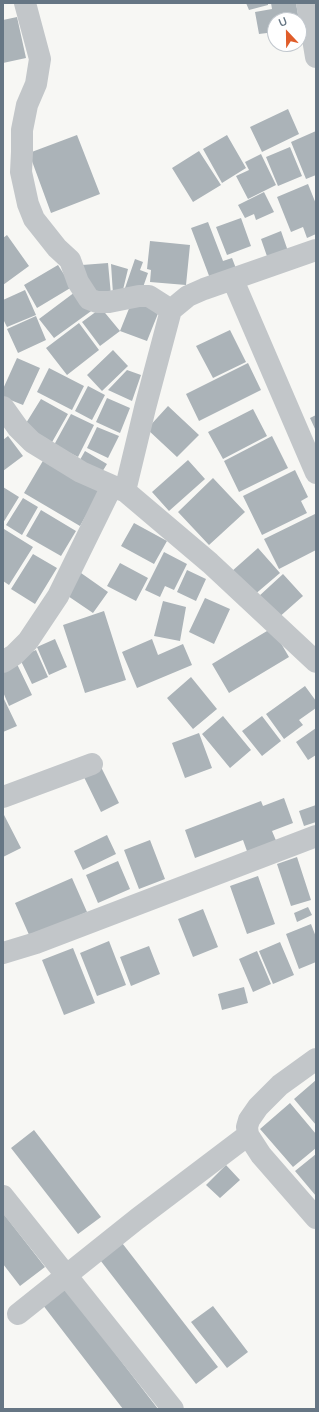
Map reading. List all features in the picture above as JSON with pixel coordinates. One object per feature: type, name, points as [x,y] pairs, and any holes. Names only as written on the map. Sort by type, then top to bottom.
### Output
[{"type":"street","points":[[25,3],[40,59],[36,84],[27,105],[22,130],[21,172],[28,204],[34,219],[57,248],[70,260],[78,282],[89,299],[97,302],[109,302],[138,296],[149,296],[171,310]]},
{"type":"street","points":[[307,3],[316,57]]},
{"type":"street","points":[[3,662],[14,655],[28,642],[58,596],[118,489],[145,408],[171,310],[188,296],[316,250]]},
{"type":"street","points":[[233,280],[316,473]]},
{"type":"street","points":[[3,407],[18,428],[32,442],[81,472],[118,489],[210,563],[316,662]]},
{"type":"street","points":[[3,797],[92,764]]},
{"type":"street","points":[[3,953],[36,943],[316,836]]},
{"type":"street","points":[[316,1059],[280,1085],[258,1107],[249,1120],[248,1135],[261,1154],[316,1218]]},
{"type":"street","points":[[18,1314],[137,1218],[248,1135]]},
{"type":"street","points":[[3,1196],[173,1409]]},
{"type":"building","points":[[246,3],[268,3],[268,5],[249,10]]},
{"type":"building","points":[[271,3],[296,3],[298,12],[267,12],[267,33],[259,34],[255,12],[272,9]]},
{"type":"building","points":[[17,17],[26,58],[3,63],[3,20]]},
{"type":"building","points":[[288,109],[299,134],[262,152],[250,127]]},
{"type":"building","points":[[316,131],[316,175],[306,179],[291,142]]},
{"type":"building","points":[[77,135],[100,194],[51,213],[29,153]]},
{"type":"building","points":[[227,135],[246,168],[222,183],[203,149]]},
{"type":"building","points":[[290,147],[302,176],[278,186],[266,157]]},
{"type":"building","points":[[199,151],[221,185],[193,202],[172,168]]},
{"type":"building","points":[[261,154],[276,185],[248,199],[236,176],[249,170],[245,162]]},
{"type":"building","points":[[308,184],[316,204],[316,234],[307,238],[303,227],[291,232],[277,197]]},
{"type":"building","points":[[264,192],[274,212],[256,220],[254,214],[245,218],[238,205]]},
{"type":"building","points":[[241,218],[251,246],[227,255],[216,227]]},
{"type":"building","points":[[208,222],[223,261],[232,258],[237,271],[211,281],[191,228]]},
{"type":"building","points":[[281,231],[289,254],[269,262],[261,239]]},
{"type":"building","points":[[7,235],[29,266],[3,285],[3,238]]},
{"type":"building","points":[[150,241],[190,245],[186,285],[150,282],[151,270],[147,269]]},
{"type":"building","points":[[135,259],[143,262],[140,270],[148,273],[141,293],[125,288]]},
{"type":"building","points":[[108,263],[111,295],[90,297],[82,265]]},
{"type":"building","points":[[111,264],[128,269],[122,294],[113,294]]},
{"type":"building","points":[[58,265],[72,287],[37,308],[24,285]]},
{"type":"building","points":[[79,289],[94,309],[54,338],[39,319]]},
{"type":"building","points":[[25,290],[36,315],[7,327],[3,319],[3,300]]},
{"type":"building","points":[[132,301],[159,311],[147,341],[120,331]]},
{"type":"building","points":[[101,308],[120,331],[100,346],[82,322]]},
{"type":"building","points":[[36,316],[46,340],[18,353],[7,329]]},
{"type":"building","points":[[79,323],[99,350],[67,375],[46,348]]},
{"type":"building","points":[[230,330],[246,362],[213,378],[196,346]]},
{"type":"building","points":[[113,350],[128,366],[102,391],[87,375]]},
{"type":"building","points":[[17,358],[40,368],[23,405],[3,397],[3,389]]},
{"type":"building","points":[[248,363],[261,390],[199,421],[186,394]]},
{"type":"building","points":[[49,368],[84,386],[72,410],[37,392]]},
{"type":"building","points":[[127,370],[141,375],[132,401],[108,390]]},
{"type":"building","points":[[88,386],[105,395],[92,420],[75,411]]},
{"type":"building","points":[[107,398],[130,408],[120,433],[96,422]]},
{"type":"building","points":[[41,399],[68,414],[51,444],[23,428]]},
{"type":"building","points":[[168,406],[199,435],[177,457],[147,429]]},
{"type":"building","points":[[253,409],[267,436],[223,459],[208,432]]},
{"type":"building","points":[[71,414],[94,425],[78,457],[54,445]]},
{"type":"building","points":[[316,415],[316,431],[310,418]]},
{"type":"building","points":[[97,427],[119,436],[108,458],[87,448]]},
{"type":"building","points":[[8,436],[23,456],[3,471],[3,440]]},
{"type":"building","points":[[272,436],[288,468],[239,492],[224,461]]},
{"type":"building","points":[[85,451],[107,464],[99,477],[77,465]]},
{"type":"building","points":[[44,459],[100,491],[80,526],[24,493]]},
{"type":"building","points":[[188,460],[205,479],[169,511],[152,492]]},
{"type":"building","points":[[295,470],[308,497],[301,501],[307,513],[262,535],[243,496]]},
{"type":"building","points":[[213,478],[245,512],[209,545],[178,512]]},
{"type":"building","points":[[3,487],[19,497],[3,523]]},
{"type":"building","points":[[23,498],[38,507],[22,535],[6,525]]},
{"type":"building","points":[[41,510],[76,531],[61,556],[26,536]]},
{"type":"building","points":[[315,514],[316,550],[279,569],[264,539]]},
{"type":"building","points":[[134,523],[167,541],[154,564],[121,546]]},
{"type":"building","points":[[4,529],[33,547],[9,585],[3,581]]},
{"type":"building","points":[[258,548],[280,573],[253,596],[231,572]]},
{"type":"building","points":[[164,552],[187,564],[174,590],[165,586],[160,597],[145,590]]},
{"type":"building","points":[[33,554],[57,568],[35,604],[11,589]]},
{"type":"building","points":[[120,563],[148,578],[136,601],[107,586]]},
{"type":"building","points":[[187,570],[206,579],[196,601],[177,592]]},
{"type":"building","points":[[81,573],[108,592],[93,613],[65,594]]},
{"type":"building","points":[[283,574],[303,596],[277,619],[258,597]]},
{"type":"building","points":[[205,598],[230,609],[214,644],[189,632]]},
{"type":"building","points":[[163,601],[186,607],[180,641],[154,636]]},
{"type":"building","points":[[104,611],[126,680],[85,693],[63,625]]},
{"type":"building","points":[[272,628],[289,657],[229,693],[212,664]]},
{"type":"building","points":[[55,639],[67,667],[49,675],[37,647]]},
{"type":"building","points":[[152,639],[158,655],[183,644],[192,665],[137,688],[122,652]]},
{"type":"building","points":[[36,650],[48,677],[32,684],[19,657]]},
{"type":"building","points":[[16,662],[32,695],[9,706],[3,692],[3,668]]},
{"type":"building","points":[[191,677],[217,709],[193,729],[167,698]]},
{"type":"building","points":[[305,686],[316,701],[316,708],[299,720],[303,725],[284,739],[266,714]]},
{"type":"building","points":[[3,697],[17,726],[3,732]]},
{"type":"building","points":[[223,716],[251,750],[230,768],[202,734]]},
{"type":"building","points":[[262,716],[281,741],[262,756],[242,731]]},
{"type":"building","points":[[316,728],[316,755],[308,760],[296,742]]},
{"type":"building","points":[[199,733],[212,768],[185,778],[172,743]]},
{"type":"building","points":[[99,763],[119,803],[101,812],[81,771]]},
{"type":"building","points":[[284,798],[293,823],[272,831],[277,843],[248,854],[243,840],[195,858],[185,830],[261,801],[263,806]]},
{"type":"building","points":[[316,805],[316,822],[304,826],[299,811]]},
{"type":"building","points":[[3,813],[21,848],[3,857]]},
{"type":"building","points":[[107,835],[116,854],[83,870],[74,851]]},
{"type":"building","points":[[150,840],[165,879],[139,889],[124,850]]},
{"type":"building","points":[[297,857],[311,900],[291,906],[277,864]]},
{"type":"building","points":[[118,861],[130,889],[98,903],[86,875]]},
{"type":"building","points":[[258,876],[275,924],[247,934],[230,886]]},
{"type":"building","points":[[72,878],[87,912],[30,937],[15,903]]},
{"type":"building","points":[[308,907],[312,915],[297,922],[294,913]]},
{"type":"building","points":[[203,909],[218,947],[193,957],[178,919]]},
{"type":"building","points":[[311,924],[316,937],[316,962],[299,969],[286,934]]},
{"type":"building","points":[[109,941],[126,985],[97,996],[80,953]]},
{"type":"building","points":[[280,942],[294,975],[273,984],[259,951]]},
{"type":"building","points":[[149,946],[160,974],[131,986],[120,957]]},
{"type":"building","points":[[73,948],[95,1003],[64,1015],[42,960]]},
{"type":"building","points":[[257,951],[271,984],[253,992],[239,959]]},
{"type":"building","points":[[244,987],[248,1003],[222,1010],[218,994]]},
{"type":"building","points":[[316,1080],[316,1125],[294,1099]]},
{"type":"building","points":[[290,1103],[316,1134],[316,1148],[293,1167],[260,1129]]},
{"type":"building","points":[[34,1130],[101,1217],[78,1234],[11,1148]]},
{"type":"building","points":[[316,1154],[316,1196],[295,1171]]},
{"type":"building","points":[[226,1165],[240,1180],[220,1198],[206,1185]]},
{"type":"building","points":[[3,1213],[45,1267],[20,1286],[3,1264]]},
{"type":"building","points":[[119,1239],[218,1367],[196,1384],[97,1256]]},
{"type":"building","points":[[61,1283],[158,1409],[123,1409],[39,1300]]},
{"type":"building","points":[[213,1306],[248,1352],[227,1368],[191,1322]]}]
